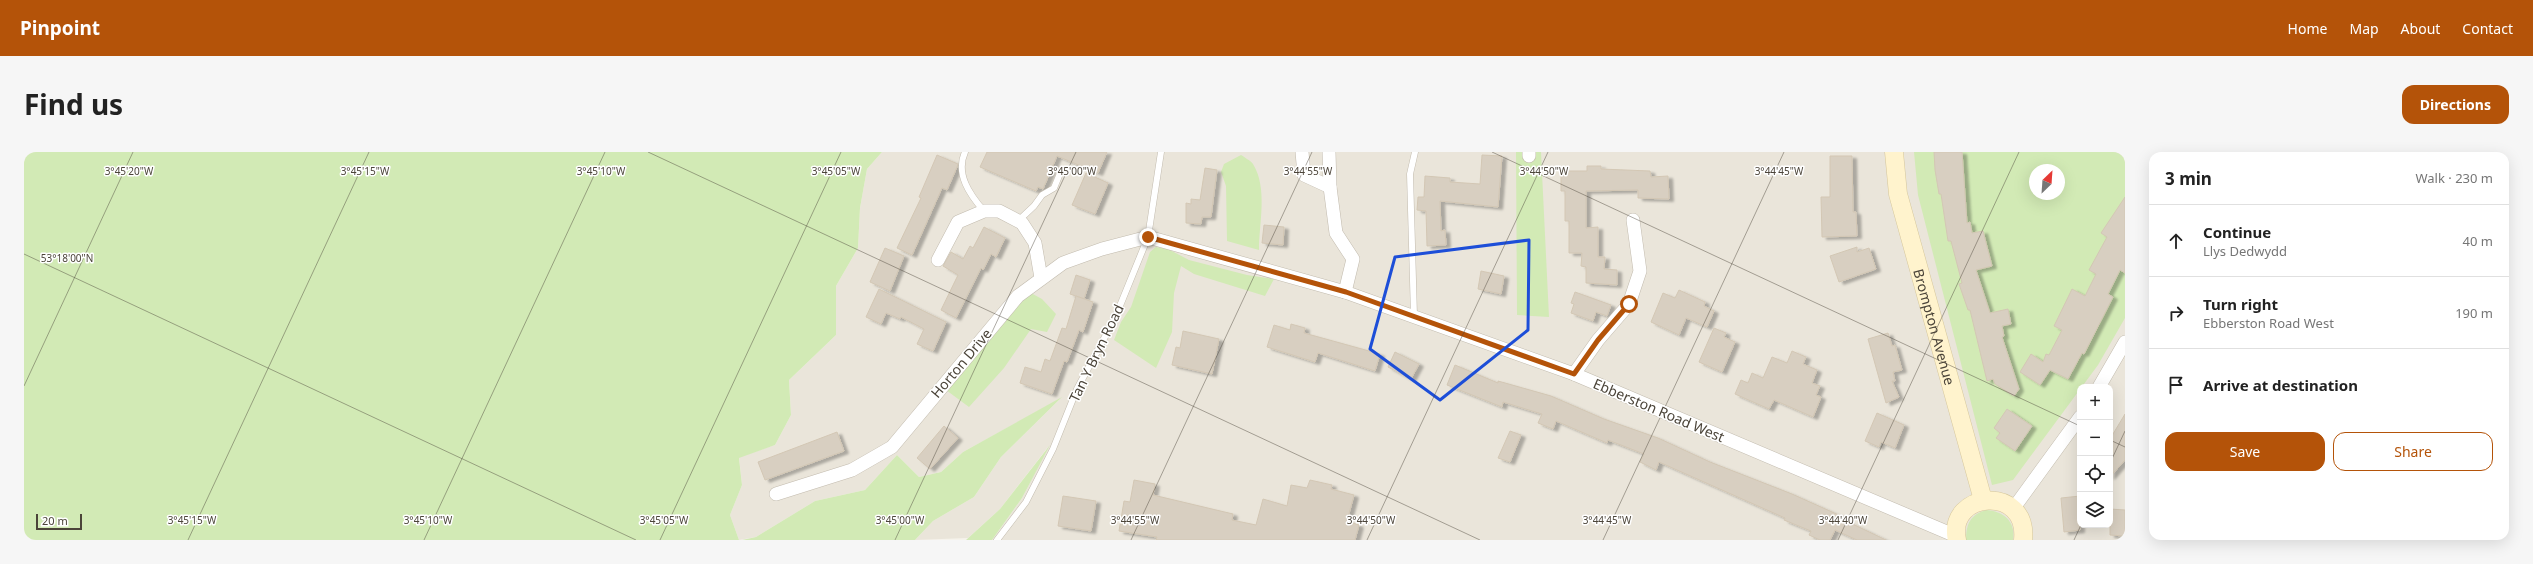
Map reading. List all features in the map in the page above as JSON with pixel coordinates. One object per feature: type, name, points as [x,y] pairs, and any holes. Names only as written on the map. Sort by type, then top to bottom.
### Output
[{"type":"main road","name":"Brompton Avenue","points":[[1894,152],[1898,194],[1983,500]]},
{"type":"main road","points":[[1957,538],[1957,524],[1964,511],[1983,500],[1999,501],[2013,509],[2022,523],[2023,540]]},
{"type":"street","points":[[1302,152],[1304,175],[1330,187]]},
{"type":"street","points":[[1328,152],[1330,187],[1336,233],[1354,259],[1346,292]]},
{"type":"street","points":[[938,260],[958,222],[984,211],[999,211],[1022,223],[1035,243],[1041,278]]},
{"type":"street","points":[[1574,374],[1598,340],[1629,304],[1640,271],[1632,220]]},
{"type":"street","name":"Horton Drive","points":[[776,494],[852,470],[892,447],[1018,296],[1063,263],[1096,251],[1148,237]]},
{"type":"street","name":"Ebberston Road West","points":[[1148,237],[1346,292],[1574,374],[1957,538]]},
{"type":"street","points":[[2101,384],[2125,342]]},
{"type":"street","points":[[2013,509],[2078,420]]},
{"type":"lane","points":[[965,152],[961,159],[961,170],[972,197],[984,211]]},
{"type":"lane","name":"Tan Y Bryn Road","points":[[997,540],[1026,502],[1053,449],[1077,389],[1115,318],[1148,237],[1161,152]]},
{"type":"lane","points":[[1414,316],[1410,174],[1415,152]]},
{"type":"lane","points":[[1018,221],[1034,206],[1042,195],[1054,188],[1061,171]]},
{"type":"highlighted area","points":[[1529,240],[1528,330],[1440,400],[1370,349],[1395,257]]},
{"type":"shaded area","points":[[882,152],[2125,152],[2125,540],[992,540],[1022,498],[1048,447],[1000,509],[968,538],[915,540],[933,521],[974,497],[1001,457],[1060,399],[963,452],[941,472],[919,477],[897,455],[865,490],[815,501],[756,537],[739,540],[730,515],[742,485],[739,457],[775,445],[791,415],[789,380],[836,335],[836,286],[858,248],[860,208],[867,169]]},
{"type":"green space","points":[[24,152],[882,152],[867,169],[860,208],[858,248],[836,286],[836,335],[789,380],[791,415],[775,445],[739,458],[742,485],[730,515],[739,540],[24,540]]},
{"type":"green space","points":[[1516,152],[1541,152],[1549,317],[1517,315]]},
{"type":"green space","points":[[1914,152],[2125,152],[2125,318],[2098,365],[2084,384],[2077,384],[2077,393],[2013,480],[1992,485],[1918,195]]},
{"type":"green space","points":[[1241,155],[1253,164],[1258,174],[1260,184],[1262,206],[1259,250],[1227,241],[1226,186],[1221,172],[1224,164]]},
{"type":"green space","points":[[1156,247],[1168,249],[1189,260],[1247,275],[1274,279],[1265,296],[1194,274],[1181,266],[1174,293],[1172,332],[1156,368],[1114,340],[1121,322],[1131,307],[1150,252]]},
{"type":"green space","points":[[1029,292],[1042,299],[1056,314],[1047,332],[1031,329],[1004,368],[969,407],[946,390]]},
{"type":"green space","points":[[1062,397],[1001,457],[974,497],[933,521],[915,540],[742,540],[756,537],[815,501],[865,490],[897,455],[919,477],[941,472],[963,452]]},
{"type":"green space","points":[[1050,445],[1022,498],[992,540],[966,540],[1000,509]]},
{"type":"green space","points":[[1986,510],[1998,512],[2007,518],[2012,527],[2013,540],[1966,540],[1967,529],[1970,521],[1973,517]]},
{"type":"building","points":[[987,152],[1107,152],[1098,173],[1057,156],[1043,189],[1038,187],[1036,191],[980,167]]},
{"type":"building","points":[[1934,152],[1962,152],[1967,223],[1970,222],[1972,233],[1983,231],[1992,266],[1976,270],[1990,313],[2008,309],[2011,324],[2002,326],[2004,336],[2002,337],[2019,389],[2014,396],[1995,384],[1993,379],[1987,381],[1970,310],[1968,310],[1959,284],[1962,283],[1951,241],[1948,241],[1941,194],[1939,194],[1935,170]]},
{"type":"building","points":[[937,155],[958,164],[947,190],[942,188],[912,255],[897,248],[921,198],[919,197]]},
{"type":"building","points":[[1482,155],[1502,156],[1498,207],[1440,201],[1441,231],[1445,230],[1446,245],[1427,246],[1426,211],[1417,210],[1418,197],[1424,197],[1425,176],[1450,178],[1450,182],[1480,184]]},
{"type":"building","points":[[1830,156],[1852,156],[1853,212],[1856,212],[1857,236],[1822,237],[1821,197],[1830,197]]},
{"type":"building","points":[[1587,166],[1601,166],[1601,169],[1650,171],[1651,177],[1668,176],[1669,199],[1638,198],[1638,190],[1586,191],[1586,228],[1598,227],[1598,257],[1605,257],[1604,269],[1617,270],[1617,285],[1586,283],[1586,267],[1581,266],[1582,253],[1569,253],[1569,221],[1565,221],[1565,191],[1561,191],[1561,171],[1587,171]]},
{"type":"building","points":[[1205,168],[1217,170],[1211,217],[1202,217],[1201,224],[1186,223],[1186,203],[1191,204],[1191,199],[1200,200]]},
{"type":"building","points":[[1086,173],[1108,183],[1095,214],[1072,205]]},
{"type":"building","points":[[2125,197],[2125,273],[2120,270],[2108,294],[2113,297],[2084,354],[2082,353],[2068,379],[2050,370],[2040,385],[2020,372],[2031,354],[2043,362],[2046,354],[2049,355],[2062,330],[2054,326],[2072,289],[2085,296],[2096,274],[2089,270],[2107,237],[2101,233]]},
{"type":"building","points":[[1264,225],[1284,227],[1283,245],[1262,243]]},
{"type":"building","points":[[984,227],[1005,238],[996,257],[991,254],[983,270],[981,268],[956,318],[941,310],[958,275],[943,266],[951,252],[963,259],[970,246],[973,248]]},
{"type":"building","points":[[1857,247],[1857,252],[1869,248],[1876,269],[1839,282],[1830,256]]},
{"type":"building","points":[[885,248],[904,256],[890,291],[870,282]]},
{"type":"building","points":[[1481,271],[1504,276],[1501,294],[1478,289]]},
{"type":"building","points":[[1076,275],[1090,280],[1084,299],[1070,294]]},
{"type":"building","points":[[879,289],[946,322],[933,351],[917,344],[924,329],[901,317],[900,319],[886,313],[881,324],[866,317]]},
{"type":"building","points":[[1679,290],[1705,302],[1704,306],[1714,311],[1707,327],[1686,318],[1679,335],[1651,322],[1663,293],[1675,298]]},
{"type":"building","points":[[1575,292],[1611,305],[1607,316],[1596,312],[1593,321],[1571,313],[1574,304],[1571,303]]},
{"type":"building","points":[[1076,296],[1093,302],[1083,332],[1079,330],[1067,362],[1064,361],[1052,394],[1020,383],[1025,367],[1041,372],[1045,359],[1050,361],[1062,328],[1066,329]]},
{"type":"building","points":[[1291,324],[1305,328],[1304,333],[1380,354],[1375,371],[1318,353],[1315,362],[1267,347],[1274,325],[1290,330]]},
{"type":"building","points":[[1714,328],[1726,333],[1724,337],[1735,342],[1722,372],[1699,362]]},
{"type":"building","points":[[1183,331],[1219,339],[1212,374],[1172,365],[1176,347],[1180,348]]},
{"type":"building","points":[[1888,333],[1892,346],[1895,345],[1902,370],[1893,372],[1895,381],[1892,381],[1899,397],[1886,403],[1868,339]]},
{"type":"building","points":[[1792,351],[1806,357],[1803,364],[1817,370],[1812,383],[1820,386],[1816,395],[1821,397],[1813,417],[1774,400],[1769,409],[1735,394],[1741,380],[1748,383],[1752,373],[1763,378],[1772,357],[1787,363]]},
{"type":"building","points":[[1395,352],[1419,364],[1411,379],[1388,367]]},
{"type":"building","points":[[1455,365],[1498,383],[1498,381],[1551,396],[1604,419],[1658,438],[1710,462],[1792,494],[1841,516],[1840,518],[1886,540],[1857,540],[1835,530],[1830,540],[1820,540],[1809,535],[1811,531],[1784,520],[1785,518],[1659,462],[1656,470],[1640,462],[1644,454],[1608,440],[1607,443],[1556,421],[1553,429],[1538,423],[1542,414],[1503,402],[1502,407],[1447,385]]},
{"type":"building","points":[[2007,409],[2032,426],[2015,451],[1996,438],[2000,433],[1994,428]]},
{"type":"building","points":[[1877,413],[1904,425],[1895,448],[1881,442],[1879,447],[1865,441]]},
{"type":"building","points":[[2125,414],[2125,460],[2113,474],[2113,456],[2113,434]]},
{"type":"building","points":[[944,426],[958,438],[930,469],[917,458]]},
{"type":"building","points":[[1510,431],[1521,435],[1510,462],[1498,458]]},
{"type":"building","points":[[837,432],[844,451],[765,480],[758,462]]},
{"type":"building","points":[[1134,480],[1155,484],[1153,495],[1233,514],[1232,520],[1256,525],[1263,499],[1287,506],[1291,485],[1307,488],[1310,480],[1332,485],[1331,489],[1354,495],[1347,521],[1359,525],[1355,540],[1156,540],[1157,537],[1119,531],[1124,501],[1130,502]]},
{"type":"building","points":[[1063,496],[1096,501],[1091,531],[1058,526]]},
{"type":"building","points":[[2077,496],[2077,528],[2080,528],[2080,530],[2064,532],[2061,498]]},
{"type":"building","points":[[2113,509],[2125,510],[2125,536],[2110,535],[2110,528],[2113,528]]},
{"type":"route","points":[[1148,237],[1346,292],[1574,374],[1598,340],[1629,304]]}]
